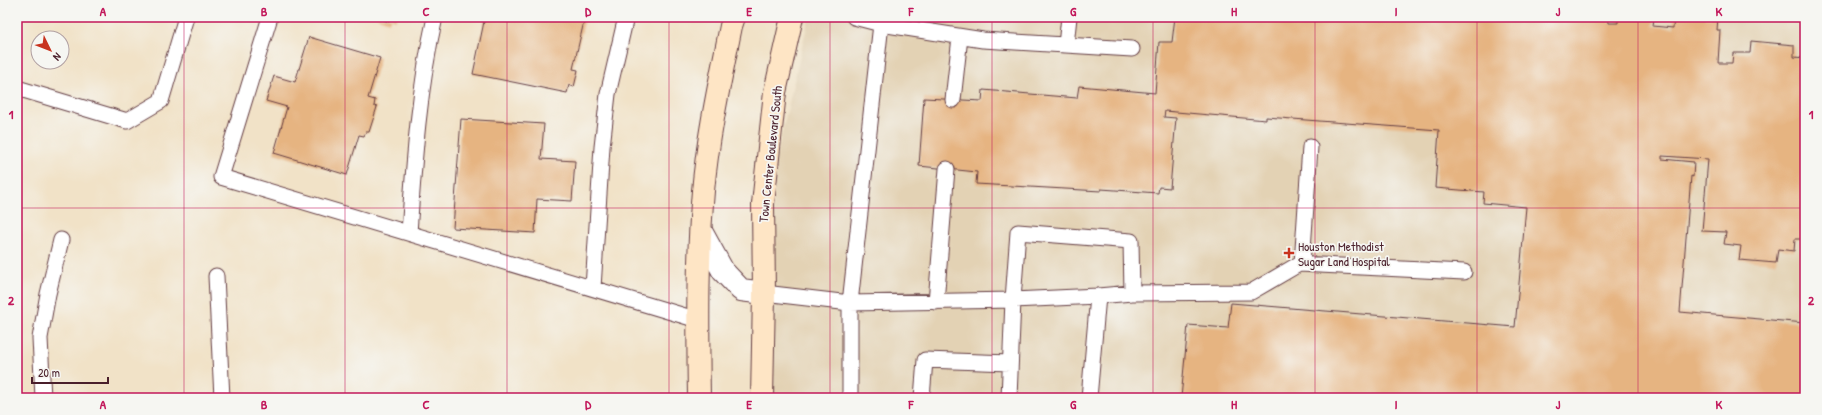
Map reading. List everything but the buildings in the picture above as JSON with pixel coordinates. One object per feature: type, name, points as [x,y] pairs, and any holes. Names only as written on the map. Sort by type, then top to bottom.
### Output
[{"type":"street","points":[[699,398],[698,320],[703,191],[717,95],[734,17]]},
{"type":"street","name":"Town Center Boulevard South","points":[[762,398],[764,293],[762,204],[774,92],[792,17]]},
{"type":"street","points":[[701,231],[723,271],[741,290],[764,293]]},
{"type":"lane","points":[[17,88],[127,121],[161,101],[186,17]]},
{"type":"lane","points":[[270,17],[221,177],[698,320]]},
{"type":"lane","points":[[409,233],[416,133],[427,53],[435,17]]},
{"type":"lane","points":[[593,288],[602,147],[608,94],[626,17]]},
{"type":"lane","points":[[854,17],[882,20],[960,37],[983,40],[1132,49]]},
{"type":"lane","points":[[1066,45],[1069,17]]},
{"type":"lane","points":[[850,398],[850,303],[882,20]]},
{"type":"lane","points":[[953,100],[960,37]]},
{"type":"lane","points":[[1302,264],[1310,147]]},
{"type":"lane","points":[[936,302],[947,169]]},
{"type":"lane","points":[[1009,398],[1013,300],[1018,232],[1131,241],[1132,293]]},
{"type":"lane","points":[[43,398],[40,338],[48,294],[61,240]]},
{"type":"lane","points":[[764,293],[850,303],[1013,300],[1132,293],[1251,292],[1299,264],[1464,272]]},
{"type":"lane","points":[[216,276],[222,398]]},
{"type":"lane","points":[[1089,398],[1098,296]]},
{"type":"lane","points":[[922,398],[925,360],[1010,363]]},
{"type":"shaded area","name":"Houston Methodist Sugar Land Hospital","points":[[809,17],[1805,17],[1805,398],[773,398],[771,336],[773,171]]},
{"type":"place","name":"Houston Methodist Sugar Land Hospital","points":[[1289,253]]}]
